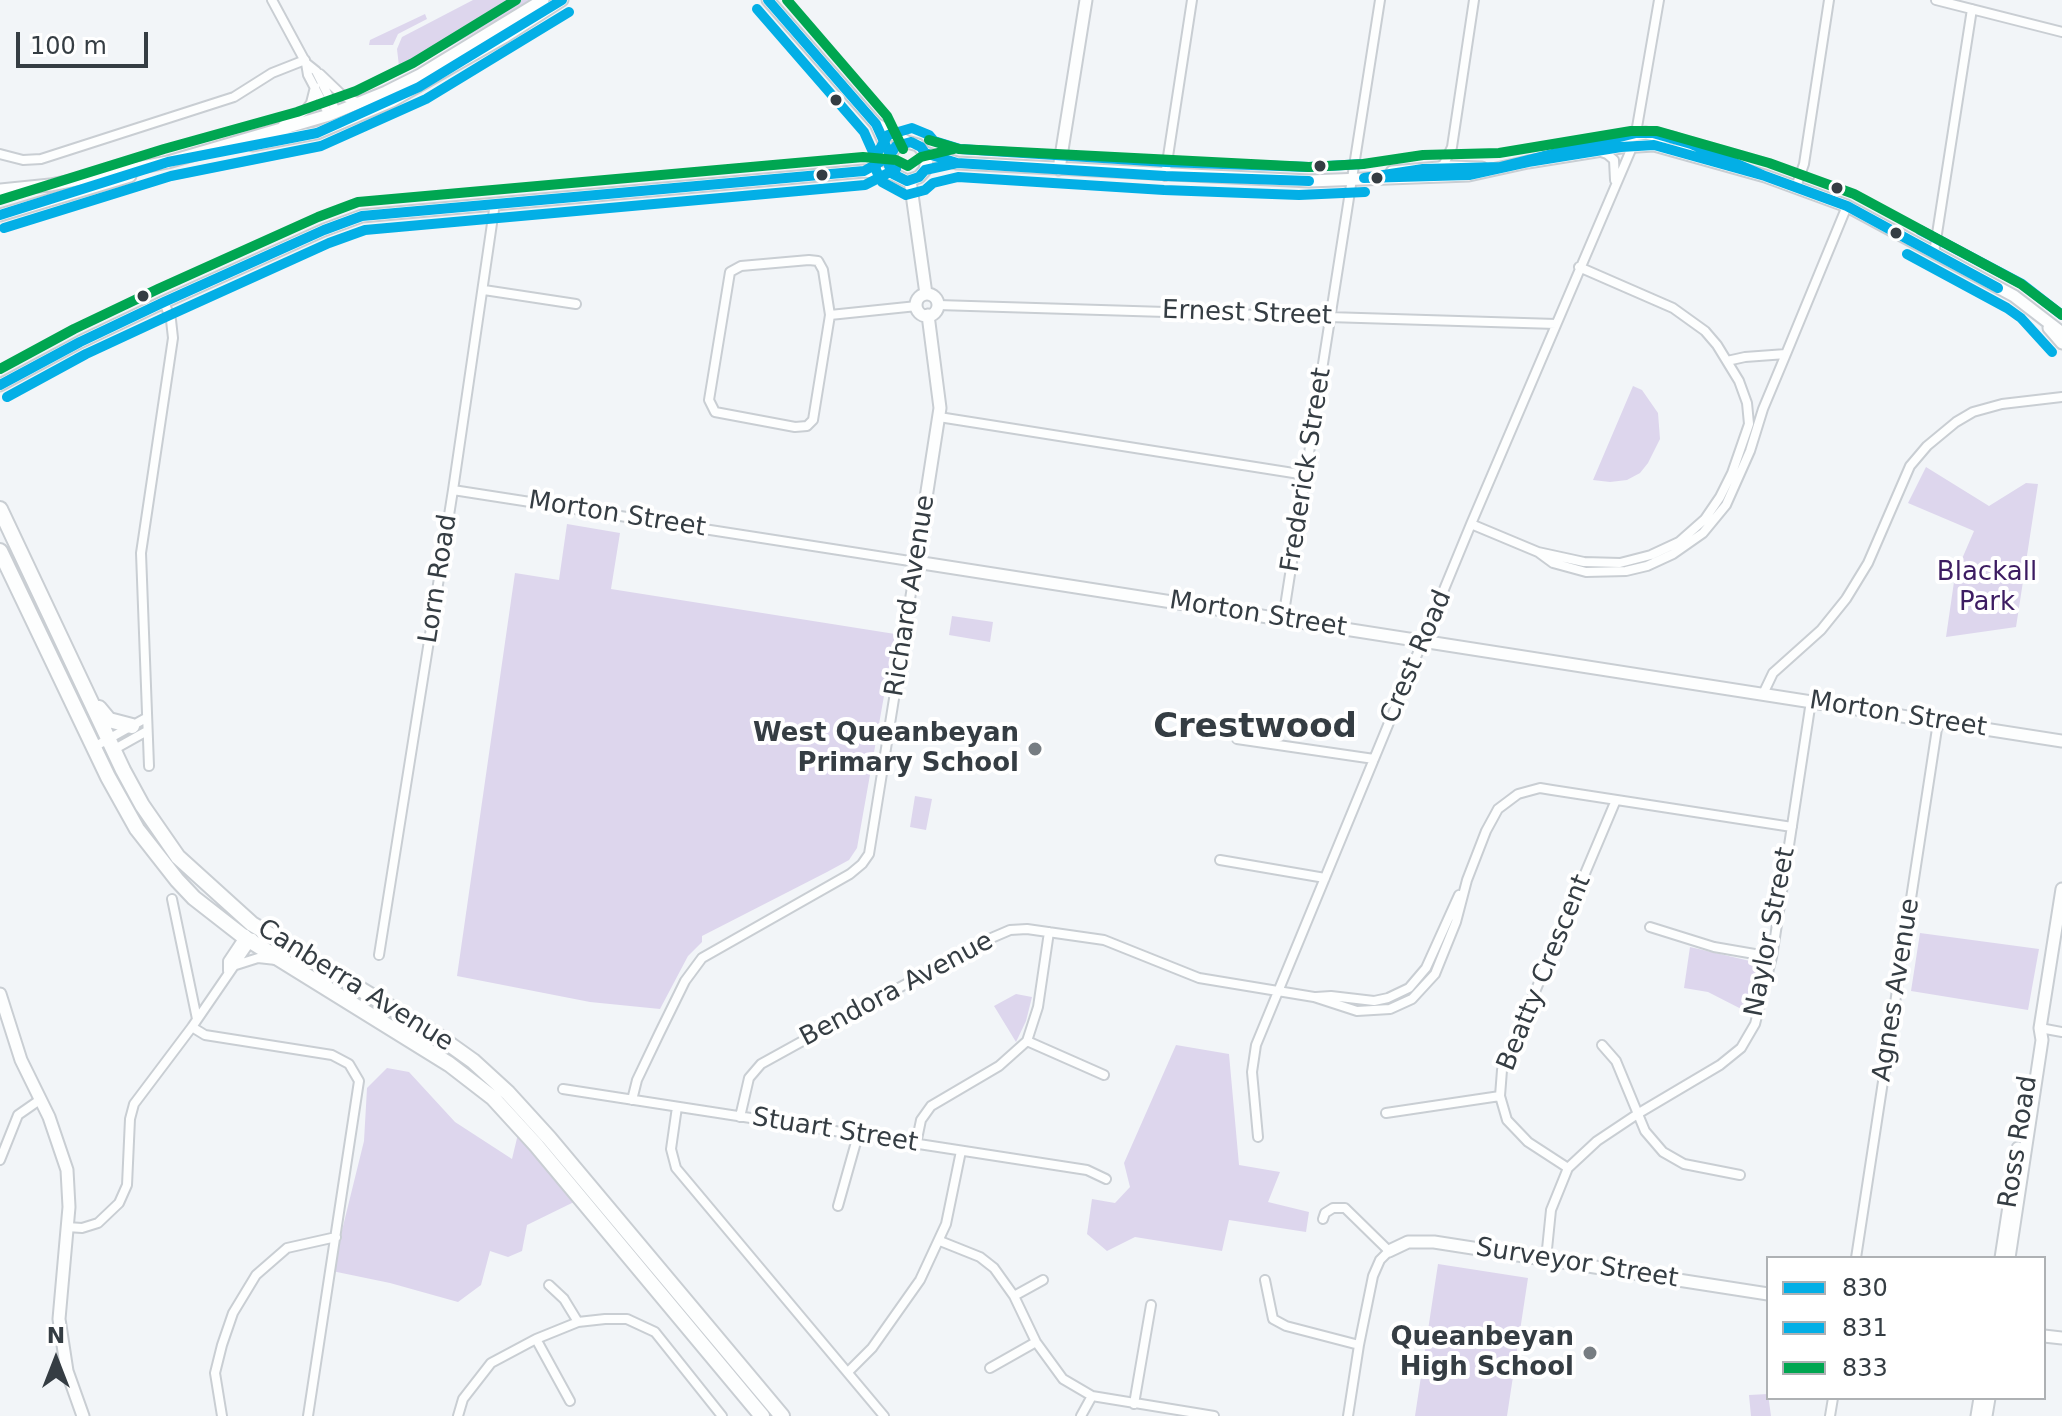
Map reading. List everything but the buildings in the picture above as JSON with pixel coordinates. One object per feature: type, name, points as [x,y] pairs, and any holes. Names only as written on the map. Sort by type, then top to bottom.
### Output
[{"type":"highway","name":"Canberra Avenue","points":[[0,509],[142,805],[178,857],[281,960],[449,1064],[493,1098],[536,1145],[762,1416]]},
{"type":"highway","name":"Canberra Avenue","points":[[0,551],[137,829],[194,898],[438,1036],[473,1061],[508,1093],[549,1138],[782,1416]]},
{"type":"highway","points":[[90,695],[109,720],[142,725]]},
{"type":"street","points":[[272,0],[306,62],[343,96],[361,104]]},
{"type":"street","points":[[0,190],[43,186],[168,162],[336,119],[419,87],[562,0]]},
{"type":"street","points":[[1059,169],[1086,0]]},
{"type":"street","points":[[1165,176],[1192,0]]},
{"type":"street","name":"Frederick Street","points":[[1283,619],[1331,317],[1358,178],[1380,0]]},
{"type":"street","points":[[1437,168],[1444,164],[1452,147],[1474,0]]},
{"type":"street","name":"Crest Road","points":[[1258,1137],[1253,1054],[1471,524],[1634,139],[1659,0]]},
{"type":"street","points":[[1796,187],[1804,164],[1829,0]]},
{"type":"street","points":[[1936,0],[2062,32]]},
{"type":"street","points":[[205,153],[317,133],[361,104],[420,75],[539,2]]},
{"type":"street","points":[[772,4],[876,124],[893,174]]},
{"type":"street","points":[[1934,253],[1972,9]]},
{"type":"street","points":[[306,62],[308,75],[336,119]]},
{"type":"street","points":[[0,154],[23,160],[41,159],[237,96],[272,73],[306,62]]},
{"type":"street","points":[[316,71],[336,119]]},
{"type":"street","points":[[261,136],[303,114],[311,103],[315,87]]},
{"type":"street","points":[[0,385],[164,302],[344,222],[383,213],[864,171],[893,174],[910,180],[919,177],[925,170],[925,153],[918,145],[876,124]]},
{"type":"street","points":[[925,153],[957,163],[1300,181],[1469,175],[1596,151],[1634,139]]},
{"type":"street","points":[[1528,162],[1571,147],[1634,139],[1765,176],[1847,206],[2030,307],[2062,333]]},
{"type":"street","points":[[864,171],[889,156],[896,146],[907,142]]},
{"type":"street","points":[[1452,147],[1456,161],[1467,167]]},
{"type":"street","points":[[1596,151],[1604,152],[1614,160],[1615,184]]},
{"type":"street","points":[[0,215],[168,162]]},
{"type":"street","points":[[925,170],[957,163]]},
{"type":"street","points":[[1358,178],[1437,168],[1500,167]]},
{"type":"street","points":[[910,180],[926,294]]},
{"type":"street","name":"Lorn Road","points":[[379,955],[495,203]]},
{"type":"street","points":[[1538,552],[1549,561],[1566,567],[1603,573],[1647,566],[1673,554],[1703,533],[1726,505],[1847,206]]},
{"type":"street","points":[[818,261],[823,270],[830,315],[814,417],[810,424],[795,427],[712,410],[709,400],[728,278],[733,269],[818,261]]},
{"type":"street","points":[[1579,267],[1673,308],[1697,324],[1715,342],[1744,393],[1749,424]]},
{"type":"street","points":[[484,290],[576,304]]},
{"type":"street","points":[[926,294],[933,295],[938,305],[934,313],[928,315],[922,314],[917,306],[920,297],[926,294]]},
{"type":"street","points":[[149,766],[142,725],[141,553],[173,338],[171,320],[164,302]]},
{"type":"street","name":"Ernest Street","points":[[938,305],[1556,324]]},
{"type":"street","points":[[830,315],[917,306]]},
{"type":"street","points":[[2030,307],[2062,343]]},
{"type":"street","name":"Richard Avenue","points":[[632,1100],[637,1080],[685,981],[702,958],[857,870],[869,854],[939,417],[928,315]]},
{"type":"street","points":[[1715,342],[1729,350],[1757,356]]},
{"type":"street","points":[[1727,361],[1786,354]]},
{"type":"street","points":[[1763,694],[1773,673],[1815,637],[1846,599],[1868,563],[1910,466],[1927,446],[1973,412],[2002,404],[2062,397]]},
{"type":"street","points":[[1471,524],[1538,552],[1595,563],[1641,559],[1679,542],[1705,519],[1732,473],[1749,424],[1763,409]]},
{"type":"street","points":[[939,417],[1306,475]]},
{"type":"street","name":"Morton Street","points":[[453,490],[2062,741]]},
{"type":"street","name":"Naylor Street","points":[[1546,1259],[1551,1210],[1568,1168],[1597,1141],[1720,1065],[1741,1048],[1755,1024],[1772,957],[1811,701]]},
{"type":"street","name":"Agnes Avenue","points":[[1856,1256],[1938,722]]},
{"type":"street","points":[[97,752],[142,725]]},
{"type":"street","points":[[111,744],[142,725]]},
{"type":"street","points":[[1237,739],[1374,759]]},
{"type":"street","name":"Bendora Avenue","points":[[740,1117],[749,1078],[761,1064],[996,935],[1021,929],[1104,940],[1199,978],[1314,997],[1339,1007],[1367,1012],[1390,1009],[1412,999],[1435,974],[1486,831],[1498,809],[1508,799],[1540,788],[1792,827]]},
{"type":"street","name":"Beatty Crescent","points":[[1568,1168],[1528,1142],[1507,1120],[1500,1096],[1502,1070],[1616,800]]},
{"type":"street","points":[[1220,860],[1325,878]]},
{"type":"street","name":"Ross Road","points":[[2009,1256],[2062,889]]},
{"type":"street","points":[[172,899],[195,1023],[205,1035],[332,1055],[353,1068],[359,1085],[308,1416]]},
{"type":"street","points":[[1650,927],[1714,947],[1772,957]]},
{"type":"street","points":[[916,1144],[921,1120],[931,1106],[999,1066],[1027,1041],[1038,1007],[1049,932]]},
{"type":"street","points":[[236,965],[252,933]]},
{"type":"street","points":[[228,971],[228,961],[252,933]]},
{"type":"street","points":[[67,1227],[93,1225],[105,1218],[119,1203],[127,1185],[130,1119],[134,1104],[195,1023],[228,971],[258,958],[281,960]]},
{"type":"street","points":[[0,994],[21,1060],[57,1135],[67,1170],[69,1198],[59,1319],[67,1371],[83,1416]]},
{"type":"street","points":[[2040,1028],[2062,1032]]},
{"type":"street","name":"Ross Road","points":[[2001,1256],[2034,1038],[2040,1028]]},
{"type":"street","points":[[1027,1041],[1104,1075]]},
{"type":"street","points":[[1602,1045],[1616,1061],[1645,1131],[1663,1152],[1684,1164],[1740,1175]]},
{"type":"street","name":"Stuart Street","points":[[563,1089],[1087,1170],[1106,1179]]},
{"type":"street","points":[[1386,1113],[1500,1096]]},
{"type":"street","points":[[0,1160],[18,1115],[41,1099]]},
{"type":"street","points":[[677,1107],[671,1149],[676,1168],[884,1416]]},
{"type":"street","points":[[838,1206],[858,1135]]},
{"type":"street","points":[[848,1372],[872,1348],[906,1301],[940,1241],[961,1151]]},
{"type":"street","points":[[1323,1219],[1325,1213],[1333,1208],[1345,1208],[1389,1251],[1380,1260],[1373,1276],[1348,1416]]},
{"type":"street","points":[[222,1416],[215,1373],[233,1313],[256,1275],[287,1248],[336,1237]]},
{"type":"street","name":"Surveyor Street","points":[[1389,1251],[1402,1243],[1422,1240],[1766,1294]]},
{"type":"street","points":[[940,1241],[988,1262],[1014,1296],[1036,1342],[1063,1379],[1092,1396],[1208,1416]]},
{"type":"street","points":[[1014,1296],[1043,1280]]},
{"type":"street","points":[[1265,1280],[1273,1319],[1286,1326],[1359,1345]]},
{"type":"street","points":[[549,1285],[564,1299],[578,1322]]},
{"type":"street","points":[[1134,1404],[1151,1305]]},
{"type":"street","points":[[458,1416],[463,1399],[491,1363],[536,1339],[578,1322],[627,1319],[655,1332],[722,1416]]},
{"type":"street","points":[[536,1339],[570,1401]]},
{"type":"street","points":[[990,1368],[1036,1342]]},
{"type":"street","points":[[1081,1416],[1092,1396]]},
{"type":"green space","points":[[473,0],[532,0],[400,75],[397,49],[402,37]]},
{"type":"green space","points":[[425,14],[427,19],[398,34],[393,45],[369,45],[370,40]]},
{"type":"green space","points":[[1633,386],[1642,390],[1658,413],[1660,439],[1640,473],[1627,480],[1593,480]]},
{"type":"green space","name":"Blackall Park","points":[[1926,467],[1989,506],[2026,483],[2038,484],[2016,627],[1946,637],[1955,575],[1974,531],[1908,503]]},
{"type":"green space","points":[[567,524],[620,533],[611,589],[895,634],[857,848],[849,860],[702,936],[702,942],[688,956],[660,1009],[590,1002],[457,976],[515,573],[559,580]]},
{"type":"green space","points":[[952,616],[993,622],[990,642],[949,635]]},
{"type":"green space","points":[[915,796],[932,799],[926,830],[910,827]]},
{"type":"green space","points":[[1920,933],[2039,949],[2028,1010],[1911,991]]},
{"type":"green space","points":[[1690,947],[1763,964],[1753,1015],[1708,992],[1684,988]]},
{"type":"green space","points":[[1016,994],[1032,997],[1016,1042],[994,1006]]},
{"type":"green space","points":[[1176,1045],[1229,1054],[1239,1165],[1280,1172],[1268,1202],[1309,1212],[1306,1232],[1229,1220],[1222,1251],[1135,1237],[1107,1251],[1087,1234],[1092,1199],[1115,1203],[1130,1187],[1124,1163]]},
{"type":"green space","points":[[387,1068],[409,1072],[455,1122],[512,1159],[518,1134],[576,1201],[527,1225],[522,1251],[508,1257],[490,1251],[481,1285],[458,1302],[332,1271],[364,1141],[367,1088]]},
{"type":"green space","points":[[1438,1264],[1528,1278],[1507,1416],[1415,1416]]},
{"type":"green space","points":[[1766,1394],[1771,1416],[1751,1416],[1749,1395]]},
{"type":"transit line","name":"833","points":[[0,200],[297,112],[356,91],[413,63],[516,0]]},
{"type":"transit line","name":"830","points":[[0,215],[168,162],[317,133],[419,87],[562,0]]},
{"type":"transit line","name":"830","points":[[768,0],[876,124],[890,155]]},
{"type":"transit line","name":"833","points":[[787,0],[887,116],[903,149]]},
{"type":"transit line","name":"831","points":[[757,9],[864,132],[877,161]]},
{"type":"transit line","name":"831","points":[[4,228],[171,176],[321,146],[426,99],[569,12]]},
{"type":"transit line","name":"831","points":[[1363,164],[1309,167],[1166,162],[960,149],[934,141],[929,135],[912,128],[888,135],[875,157],[876,170],[882,182],[906,195],[925,190],[933,183],[958,177],[1299,195],[1365,192]]},
{"type":"transit line","name":"833","points":[[929,140],[959,149],[1309,167],[1363,164],[1423,155],[1499,153],[1631,131],[1657,131],[1769,163],[1854,194],[2021,284],[2062,315]]},
{"type":"transit line","name":"830","points":[[1364,178],[1423,169],[1500,167],[1636,133],[1653,133],[1691,144],[1765,176]]},
{"type":"transit line","name":"830","points":[[911,142],[925,153],[957,163],[925,170],[919,177],[907,181],[893,174],[889,157],[896,146],[911,142]]},
{"type":"transit line","name":"830","points":[[1364,178],[1469,175],[1528,162],[1621,147],[1654,145],[1765,176]]},
{"type":"transit line","name":"833","points":[[0,369],[158,289],[358,202],[863,157],[896,160],[908,166],[921,157],[954,149]]},
{"type":"transit line","name":"830","points":[[0,385],[164,302],[362,216],[864,171],[889,157]]},
{"type":"transit line","name":"830","points":[[957,163],[1165,176]]},
{"type":"transit line","name":"830","points":[[957,163],[1165,176]]},
{"type":"transit line","name":"831","points":[[7,397],[86,354],[329,243],[365,230],[865,185],[896,169]]},
{"type":"transit line","name":"830","points":[[1165,176],[1309,181]]},
{"type":"transit line","name":"830","points":[[1165,176],[1309,181]]},
{"type":"transit line","name":"830","points":[[1765,176],[1847,206]]},
{"type":"transit line","name":"830","points":[[1765,176],[1847,206]]},
{"type":"transit line","name":"830","points":[[1847,206],[1913,242]]},
{"type":"transit line","name":"830","points":[[1847,206],[1913,242]]},
{"type":"transit line","name":"831","points":[[1920,230],[2022,284],[2062,315]]},
{"type":"transit line","name":"830","points":[[1913,242],[1998,288]]},
{"type":"transit line","name":"830","points":[[1913,242],[1998,288]]},
{"type":"transit line","name":"831","points":[[1907,254],[2007,308],[2021,318],[2052,352]]},
{"type":"place","name":"West Queanbeyan Primary School","points":[[1035,749]]},
{"type":"place","name":"Queanbeyan High School","points":[[1590,1353]]},
{"type":"district","name":"Crestwood","points":[[1255,728]]}]
